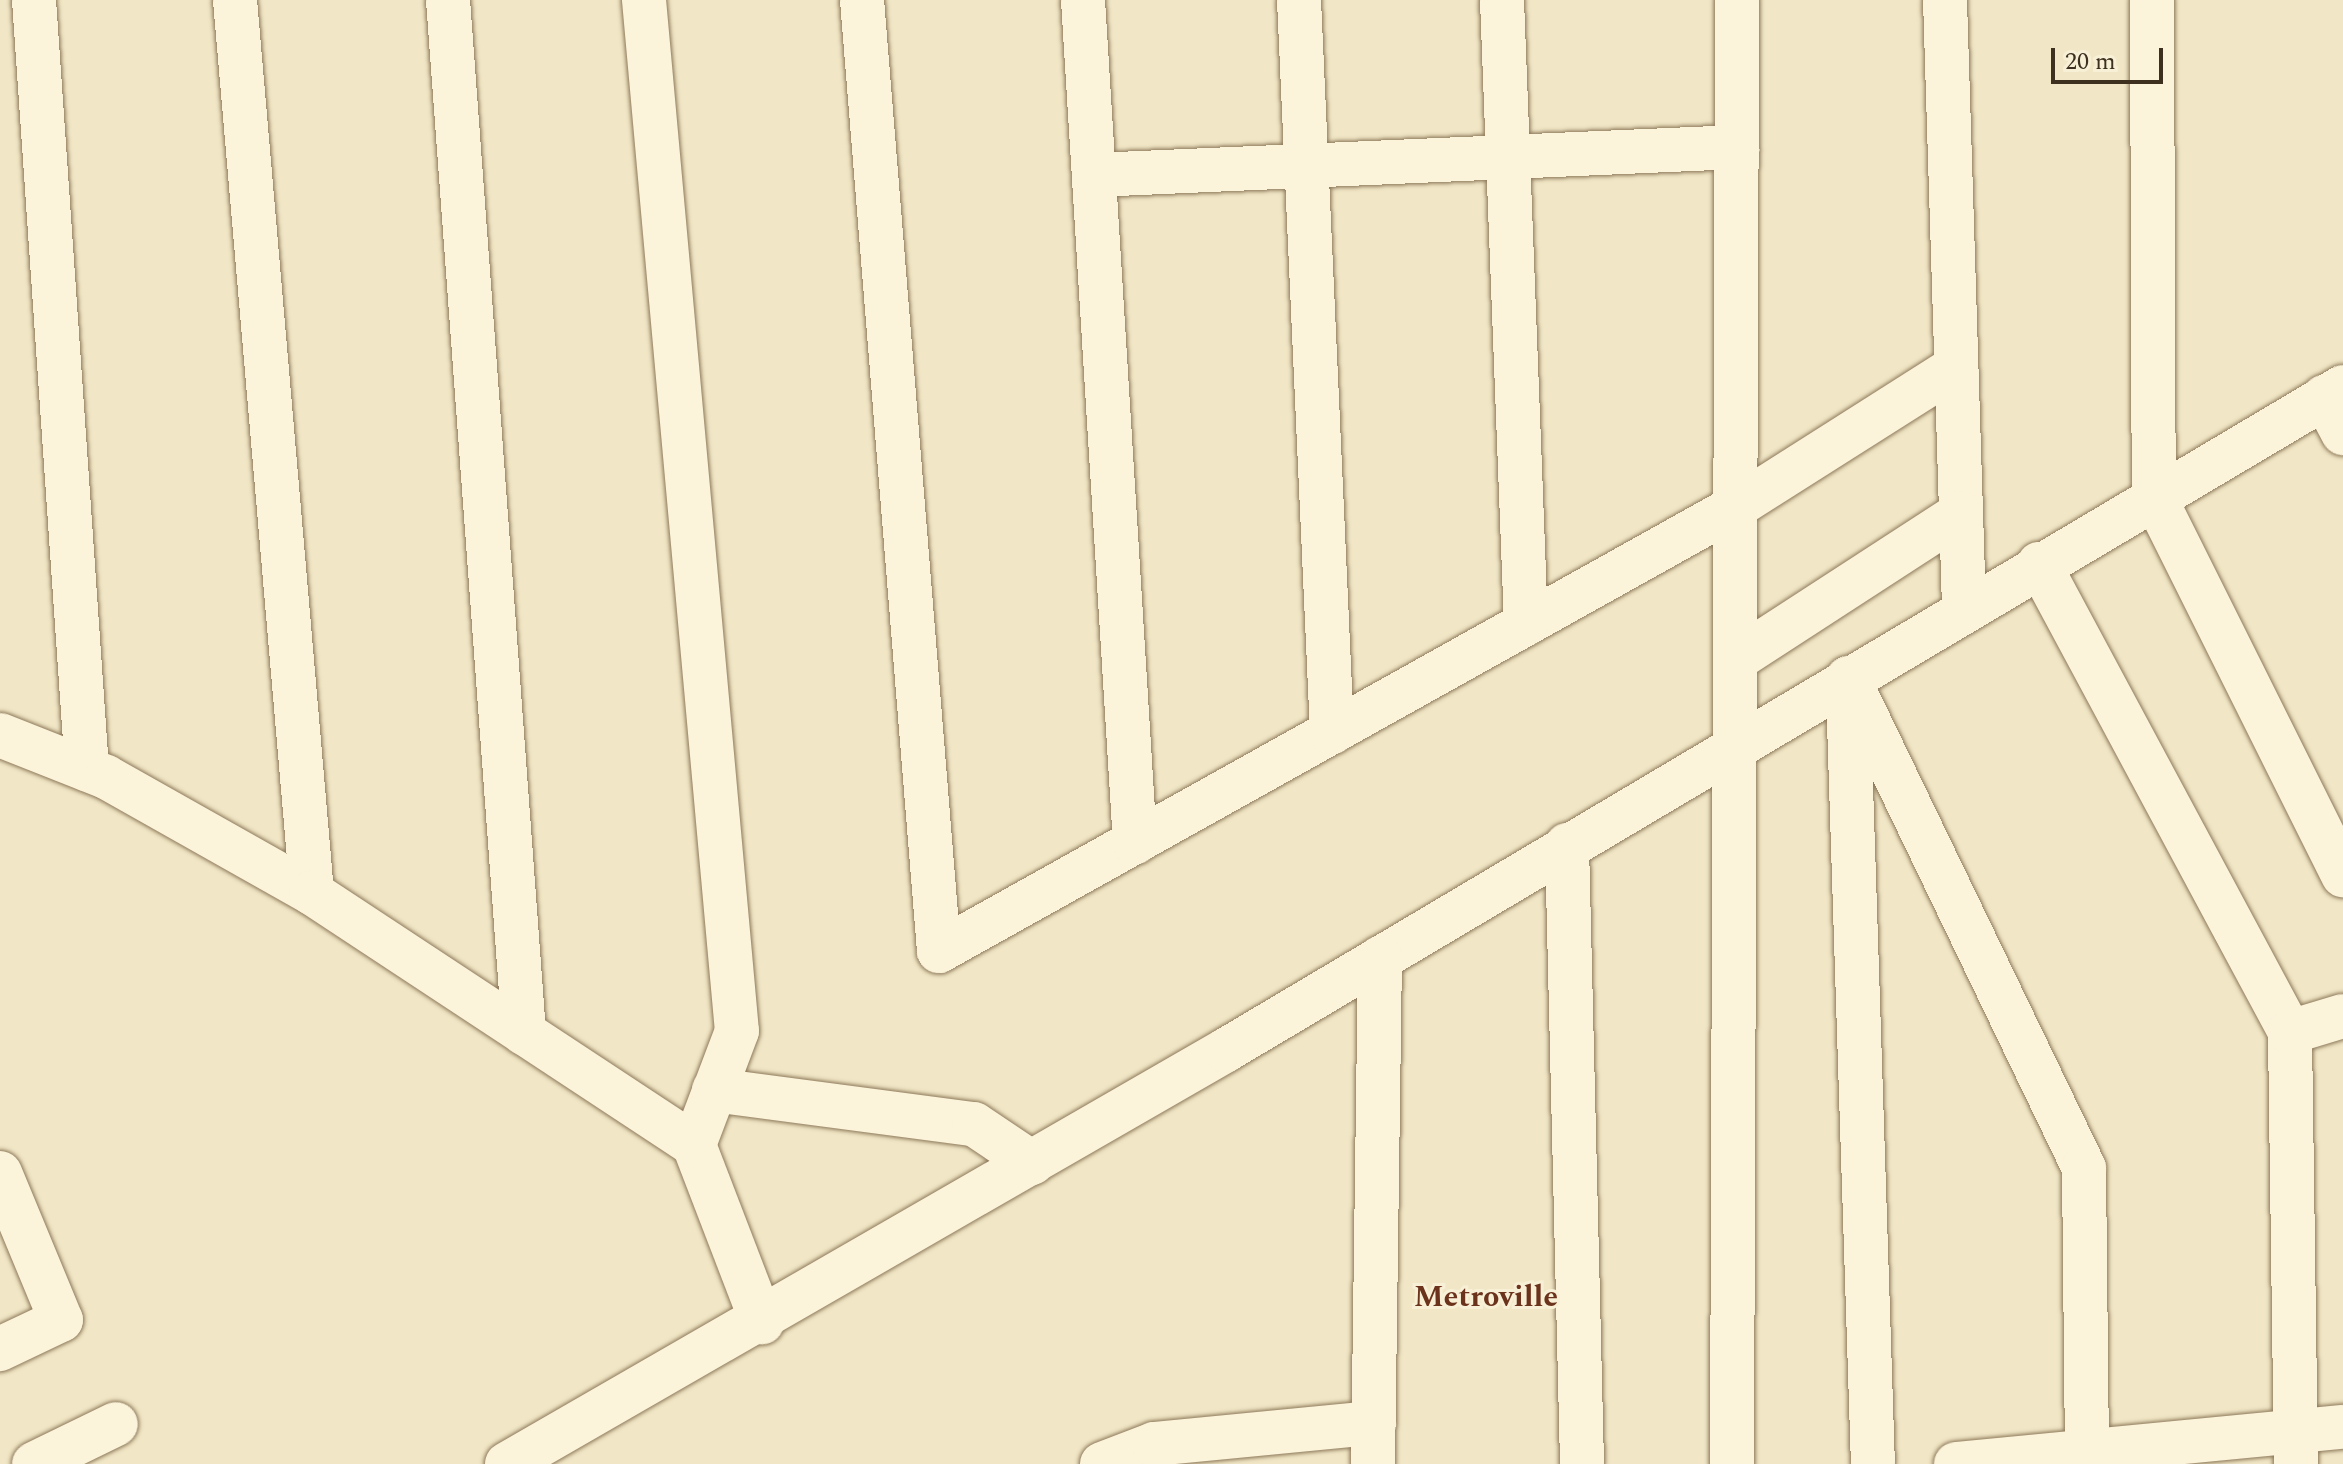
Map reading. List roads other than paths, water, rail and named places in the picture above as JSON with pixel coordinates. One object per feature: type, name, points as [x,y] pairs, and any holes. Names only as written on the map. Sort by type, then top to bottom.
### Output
[{"type":"street","points":[[34,0],[87,769]]},
{"type":"street","points":[[235,0],[312,893]]},
{"type":"street","points":[[448,0],[524,1033]]},
{"type":"street","points":[[644,0],[737,1031],[694,1145]]},
{"type":"street","points":[[862,0],[939,951],[1737,506],[1956,367]]},
{"type":"street","points":[[1083,0],[1135,842]]},
{"type":"street","points":[[1299,0],[1309,163],[1332,732]]},
{"type":"street","points":[[1502,0],[1526,624]]},
{"type":"street","points":[[1732,1464],[1738,743],[1737,0]]},
{"type":"street","points":[[1945,0],[1964,609]]},
{"type":"street","points":[[2152,0],[2154,496],[2343,875]]},
{"type":"street","points":[[1094,175],[1309,163],[1737,147]]},
{"type":"street","points":[[507,1464],[762,1322],[2154,496],[2337,406]]},
{"type":"street","points":[[1738,658],[1960,514]]},
{"type":"street","points":[[2039,564],[2290,1032],[2296,1448]]},
{"type":"street","points":[[1848,678],[2084,1168],[2087,1457]]},
{"type":"street","points":[[1848,678],[1873,1464]]},
{"type":"street","points":[[0,735],[87,769],[312,893],[694,1145],[762,1322]]},
{"type":"street","points":[[1567,845],[1582,1464]]},
{"type":"street","points":[[1102,1464],[1154,1444],[1374,1444],[1380,958]]},
{"type":"street","points":[[2290,1032],[2343,1016]]},
{"type":"street","points":[[714,1090],[974,1124],[1032,1163]]},
{"type":"street","points":[[0,1173],[61,1320],[0,1349]]},
{"type":"street","points":[[34,1464],[116,1424]]},
{"type":"street","points":[[1956,1464],[2296,1448],[2343,1427]]},
{"type":"district","name":"Metroville","points":[[1486,1297]]}]
